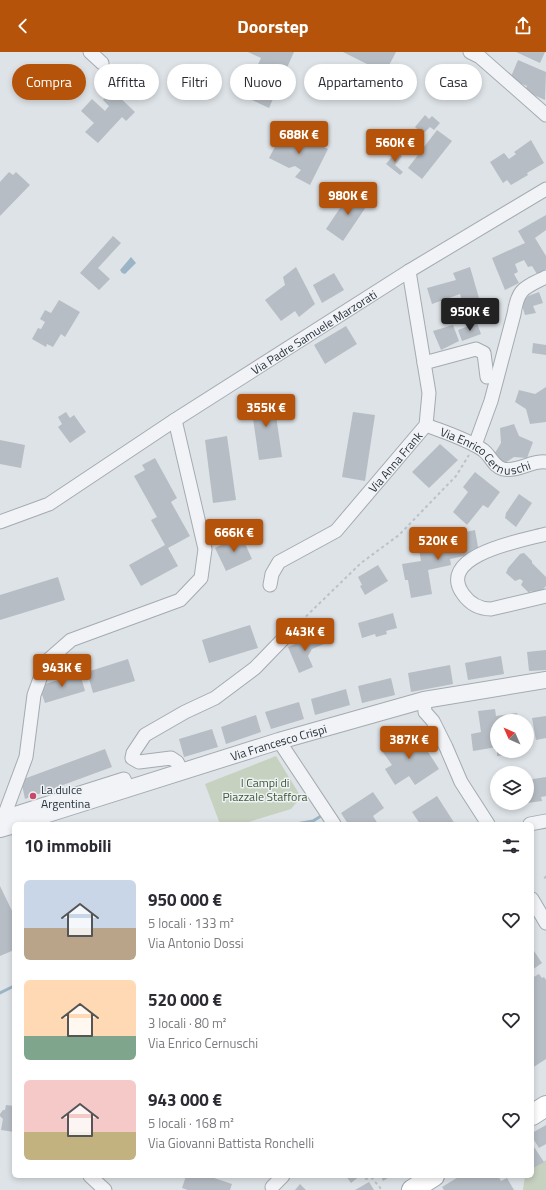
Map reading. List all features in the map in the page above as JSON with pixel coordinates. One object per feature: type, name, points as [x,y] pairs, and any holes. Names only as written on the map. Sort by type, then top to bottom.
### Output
[{"type":"main road","points":[[534,1114],[546,1106]]},
{"type":"main road","points":[[412,1190],[431,1178]]},
{"type":"street","points":[[90,52],[102,63]]},
{"type":"street","points":[[470,52],[480,57],[546,115]]},
{"type":"street","name":"Via Padre Samuele Marzorati","points":[[0,522],[49,504],[175,420],[409,271],[546,189]]},
{"type":"street","name":"Via Anna Frank","points":[[270,585],[272,574],[279,562],[336,531],[426,425],[429,393],[409,271]]},
{"type":"street","points":[[475,445],[491,401],[516,301],[522,289],[546,277]]},
{"type":"street","points":[[424,363],[476,349],[484,353],[487,377]]},
{"type":"street","points":[[7,824],[26,757],[34,695],[46,662],[71,640],[180,600],[201,578],[205,549],[175,420]]},
{"type":"street","name":"Via Enrico Cernuschi","points":[[426,425],[475,445],[485,451],[491,461],[505,469],[518,468],[535,462],[546,462]]},
{"type":"street","points":[[546,534],[482,553],[463,565],[458,578],[458,585],[465,597],[473,604],[485,609],[546,596]]},
{"type":"street","points":[[182,771],[176,762],[171,758],[139,762],[132,758],[133,753],[145,735],[185,712],[215,698],[255,668],[285,637]]},
{"type":"street","name":"Via Francesco Crispi","points":[[14,822],[279,741],[424,700],[546,680]]},
{"type":"street","points":[[424,700],[425,712],[446,747],[461,782],[487,822]]},
{"type":"street","points":[[279,741],[333,822]]},
{"type":"street","points":[[534,823],[546,821]]},
{"type":"street","points":[[534,902],[546,923]]},
{"type":"street","points":[[92,1178],[105,1190]]},
{"type":"street","points":[[272,1187],[281,1178]]},
{"type":"path","points":[[285,637],[361,563],[399,535],[436,498],[456,476],[475,445]]},
{"type":"path","points":[[546,876],[544,879],[546,879]]},
{"type":"path","points":[[365,1179],[372,1178],[382,1190]]},
{"type":"green space","name":"I Campi di Piazzale Staffora","points":[[276,756],[301,797],[291,809],[249,822],[219,822],[205,784]]},
{"type":"green space","points":[[546,1160],[546,1190],[523,1190],[525,1178],[534,1178],[534,1168]]},
{"type":"water","points":[[131,257],[136,263],[125,274],[122,273],[120,270]]},
{"type":"building","points":[[248,52],[294,52],[289,64],[258,64],[261,58]]},
{"type":"building","points":[[343,52],[396,52],[390,64],[367,64]]},
{"type":"building","points":[[516,52],[545,52],[540,63]]},
{"type":"building","points":[[518,60],[546,72],[545,100],[525,91],[527,86],[510,79]]},
{"type":"building","points":[[92,99],[105,111],[109,106],[103,100],[122,100],[135,112],[126,121],[122,117],[98,143],[85,132],[94,123],[81,111]]},
{"type":"building","points":[[252,100],[273,100],[269,108]]},
{"type":"building","points":[[425,115],[429,119],[432,116],[440,123],[434,130],[430,127],[423,134],[415,127]]},
{"type":"building","points":[[285,128],[328,149],[310,185],[295,177],[301,170],[295,166],[289,168],[269,158]]},
{"type":"building","points":[[437,130],[452,141],[422,179],[408,168]]},
{"type":"building","points":[[531,140],[544,163],[511,185],[507,180],[503,183],[490,162],[504,153],[509,159],[516,154],[514,152]]},
{"type":"building","points":[[396,152],[402,156],[395,165],[403,172],[400,175],[386,164]]},
{"type":"building","points":[[9,172],[13,175],[16,172],[30,185],[0,216],[0,182]]},
{"type":"building","points":[[355,191],[370,201],[343,241],[326,229],[342,205]]},
{"type":"building","points":[[546,215],[546,230],[535,238],[546,256],[546,269],[537,274],[532,266],[528,267],[524,260],[515,264],[518,272],[514,274],[519,283],[505,290],[492,258],[525,243],[518,231]]},
{"type":"building","points":[[113,236],[121,243],[98,268],[110,279],[99,290],[80,273]]},
{"type":"building","points":[[296,267],[315,304],[299,317],[295,311],[281,321],[265,300],[285,285],[283,277]]},
{"type":"building","points":[[470,267],[479,298],[463,304],[460,294],[432,304],[427,288],[456,280],[453,273]]},
{"type":"building","points":[[334,273],[344,290],[322,303],[313,285]]},
{"type":"building","points":[[539,292],[543,303],[533,306],[536,313],[525,315],[520,299]]},
{"type":"building","points":[[59,300],[80,312],[65,337],[61,334],[53,347],[47,344],[46,347],[32,339],[38,328],[41,329],[45,322],[40,319],[45,310],[51,313]]},
{"type":"building","points":[[477,323],[481,334],[462,341],[458,330]]},
{"type":"building","points":[[453,325],[459,341],[441,350],[433,331]]},
{"type":"building","points":[[346,326],[357,344],[325,364],[314,345]]},
{"type":"building","points":[[533,343],[546,345],[546,355],[532,353]]},
{"type":"building","points":[[546,387],[546,422],[530,424],[526,409],[515,402],[519,390],[535,394]]},
{"type":"building","points":[[273,395],[282,457],[259,460],[250,398]]},
{"type":"building","points":[[66,412],[70,418],[74,415],[86,432],[70,443],[58,427],[62,424],[58,417]]},
{"type":"building","points":[[353,412],[375,415],[365,481],[342,477]]},
{"type":"building","points":[[514,424],[519,436],[533,442],[527,458],[514,457],[502,465],[493,456],[501,443],[500,428]]},
{"type":"building","points":[[227,436],[236,500],[213,503],[205,440]]},
{"type":"building","points":[[0,440],[25,445],[21,468],[0,464]]},
{"type":"building","points":[[440,444],[458,460],[429,488],[412,472]]},
{"type":"building","points":[[155,458],[177,498],[171,502],[190,536],[168,548],[178,566],[141,586],[129,565],[165,545],[151,520],[157,517],[134,476],[145,470],[142,465]]},
{"type":"building","points":[[475,472],[500,492],[488,508],[483,505],[467,525],[453,512],[468,492],[463,487]]},
{"type":"building","points":[[519,494],[532,503],[516,527],[505,518],[506,513]]},
{"type":"building","points":[[475,530],[479,553],[450,559],[451,565],[428,570],[432,594],[411,598],[408,580],[405,580],[402,564],[421,561],[419,549],[445,543],[443,537]]},
{"type":"building","points":[[241,535],[252,559],[226,571],[215,548]]},
{"type":"building","points":[[524,553],[546,577],[546,586],[537,596],[531,591],[529,593],[521,585],[523,581],[520,579],[515,581],[506,573],[508,568],[520,554]]},
{"type":"building","points":[[378,565],[388,581],[365,595],[360,586],[362,585],[358,577]]},
{"type":"building","points":[[58,577],[65,600],[0,620],[0,595]]},
{"type":"building","points":[[393,613],[397,628],[386,631],[387,634],[376,637],[375,634],[362,638],[358,623]]},
{"type":"building","points":[[250,625],[258,648],[209,663],[202,640]]},
{"type":"building","points":[[320,634],[324,644],[312,649],[308,656],[313,667],[299,673],[288,647]]},
{"type":"building","points":[[546,650],[546,670],[529,671],[527,652]]},
{"type":"building","points":[[501,656],[504,674],[468,680],[465,663]]},
{"type":"building","points":[[128,659],[135,681],[93,693],[87,672]]},
{"type":"building","points":[[450,665],[453,684],[411,692],[408,673]]},
{"type":"building","points":[[80,673],[85,691],[45,703],[39,686]]},
{"type":"building","points":[[391,678],[395,695],[362,703],[358,686]]},
{"type":"building","points":[[346,689],[350,705],[315,715],[311,699]]},
{"type":"building","points":[[299,702],[304,719],[271,729],[265,712]]},
{"type":"building","points":[[495,709],[496,714],[490,714],[490,748],[473,751],[471,734],[481,732],[478,711]]},
{"type":"building","points":[[256,715],[261,732],[226,744],[221,727]]},
{"type":"building","points":[[546,716],[546,738],[536,740],[534,718]]},
{"type":"building","points":[[212,729],[218,747],[184,757],[179,739]]},
{"type":"building","points":[[416,733],[439,769],[415,785],[409,776],[395,785],[385,769],[392,765],[380,748],[397,737],[400,743]]},
{"type":"building","points":[[105,749],[112,767],[25,799],[21,780]]},
{"type":"building","points":[[546,777],[546,796],[541,797],[542,801],[534,802],[534,779]]},
{"type":"building","points":[[373,792],[384,808],[373,816],[377,822],[347,822],[341,813]]},
{"type":"building","points":[[437,796],[454,822],[419,822],[412,812]]},
{"type":"building","points":[[0,886],[12,911],[12,951],[0,956]]},
{"type":"building","points":[[534,951],[542,963],[534,969]]},
{"type":"building","points":[[539,974],[546,980],[546,1059],[534,1067],[534,977]]},
{"type":"building","points":[[6,1105],[12,1106],[12,1132],[1,1130],[3,1119],[0,1114],[3,1110],[5,1110]]},
{"type":"building","points":[[546,1125],[546,1144],[539,1148],[534,1140],[534,1132]]},
{"type":"building","points":[[534,1147],[544,1162],[534,1168]]},
{"type":"building","points":[[185,1178],[214,1178],[232,1184],[230,1190],[188,1190],[182,1188]]},
{"type":"building","points":[[347,1178],[357,1178],[351,1183]]},
{"type":"building","points":[[457,1178],[499,1178],[501,1181],[507,1178],[514,1190],[444,1190],[442,1187]]},
{"type":"building","points":[[369,1182],[374,1190],[355,1190]]},
{"type":"building","points":[[300,1184],[306,1190],[295,1190]]},
{"type":"waterway","points":[[307,822],[313,821],[321,816]]},
{"type":"waterway","points":[[0,993],[12,987]]},
{"type":"place","name":"La dulce Argentina","points":[[33,796]]}]
